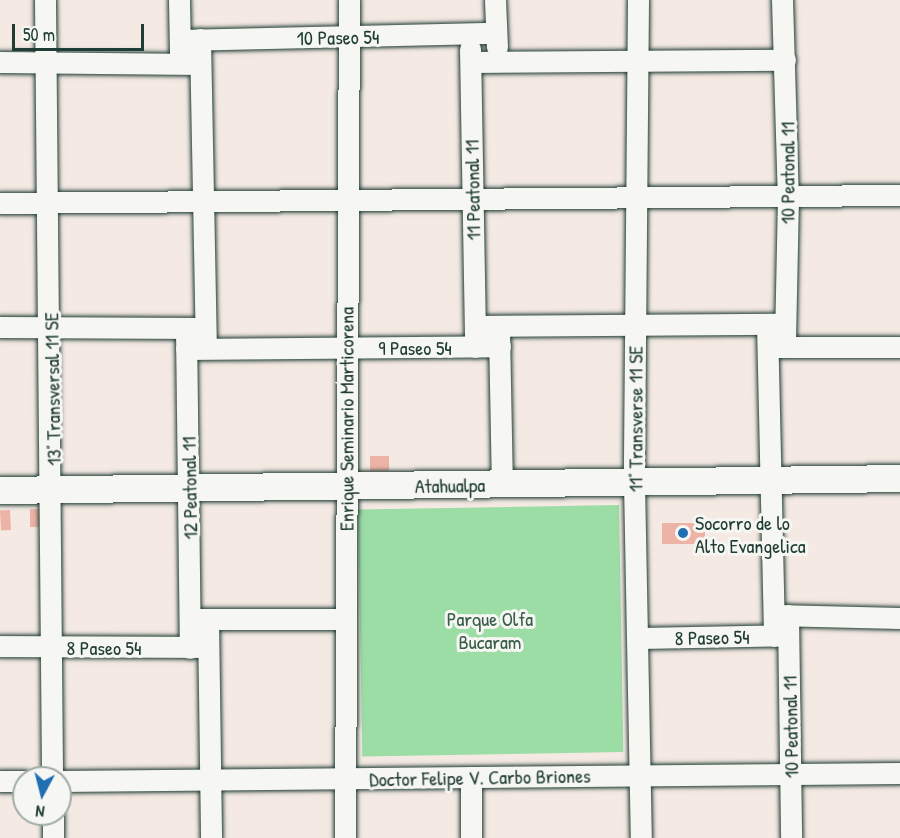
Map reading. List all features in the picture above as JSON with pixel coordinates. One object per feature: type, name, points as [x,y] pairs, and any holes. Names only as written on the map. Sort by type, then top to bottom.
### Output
[{"type":"street","name":"13° Transversal 11 SE","points":[[45,0],[54,490],[51,646],[52,766]]},
{"type":"street","name":"12 Peatonal 11","points":[[179,0],[190,40],[190,64],[203,201],[189,489],[200,619],[199,647],[210,779],[211,838]]},
{"type":"street","name":"Enrique Seminario Marticorena","points":[[345,838],[343,620],[347,486],[349,0]]},
{"type":"street","points":[[495,0],[497,62]]},
{"type":"street","name":"11° Transverse 11 SE","points":[[638,0],[634,482],[641,838]]},
{"type":"street","name":"10 Peatonal 11","points":[[782,0],[789,197],[776,324],[768,478],[781,625],[792,838]]},
{"type":"street","name":"10 Paseo 54","points":[[190,40],[496,33]]},
{"type":"street","name":"11 Peatonal 11","points":[[470,34],[475,336]]},
{"type":"street","points":[[471,62],[785,60]]},
{"type":"street","points":[[0,62],[190,64]]},
{"type":"street","points":[[0,203],[900,195]]},
{"type":"street","name":"9 Paseo 54","points":[[0,327],[51,327],[347,347],[635,323],[776,324]]},
{"type":"street","points":[[500,336],[502,484]]},
{"type":"street","points":[[776,347],[900,346]]},
{"type":"street","name":"Atahualpa","points":[[0,490],[900,478]]},
{"type":"street","name":"8 Paseo 54","points":[[637,638],[781,625],[900,618]]},
{"type":"street","points":[[200,619],[343,620]]},
{"type":"street","name":"8 Paseo 54","points":[[0,646],[199,647]]},
{"type":"street","name":"Doctor Felipe V. Carbo Briones","points":[[72,781],[900,773]]},
{"type":"street","points":[[471,777],[471,838]]},
{"type":"green space","name":"Parque Olfa Bucaram","points":[[619,505],[623,752],[362,757],[358,510]]},
{"type":"building","points":[[370,456],[389,456],[389,471],[370,471]]},
{"type":"building","points":[[30,509],[45,509],[45,527],[30,527]]},
{"type":"building","points":[[10,510],[11,530],[1,530],[0,511]]},
{"type":"building","name":"Socorro de lo Alto Evangelica","points":[[662,523],[705,523],[705,544],[662,544]]},
{"type":"place","name":"Socorro de lo Alto Evangelica","points":[[683,533]]}]
